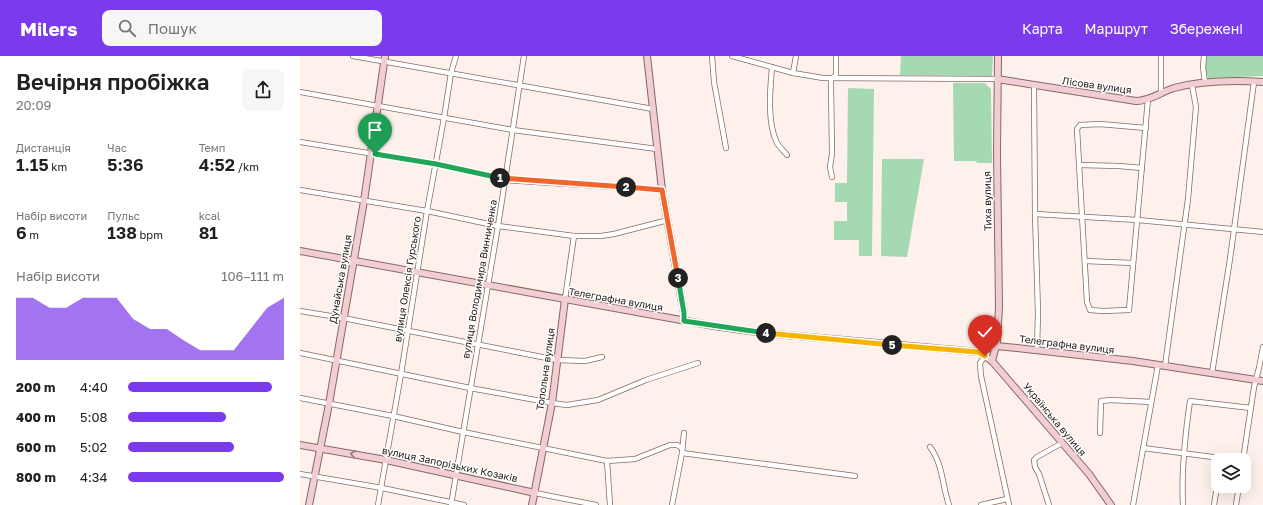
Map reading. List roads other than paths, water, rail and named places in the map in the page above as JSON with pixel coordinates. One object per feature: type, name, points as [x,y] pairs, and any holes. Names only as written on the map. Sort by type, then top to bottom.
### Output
[{"type":"main road","points":[[647,56],[662,190],[684,313],[684,321]]},
{"type":"main road","name":"Тиха вулиця","points":[[992,361],[996,346],[999,307],[998,56]]},
{"type":"main road","name":"Дунайська вулиця","points":[[309,505],[329,404],[364,201],[385,59]]},
{"type":"main road","name":"Лісова вулиця","points":[[997,79],[1121,99],[1136,100],[1148,99],[1175,88],[1205,83],[1228,81],[1263,82]]},
{"type":"main road","name":"Телеграфна вулиця","points":[[300,251],[684,321],[764,333],[978,352],[996,346],[1158,365],[1263,381]]},
{"type":"main road","name":"Топольна вулиця","points":[[532,505],[552,404],[565,299]]},
{"type":"main road","name":"Українська вулиця","points":[[978,352],[992,361],[1089,474],[1111,505]]},
{"type":"main road","name":"вулиця Запорізьких Козаків","points":[[300,444],[320,449],[386,460],[535,492]]},
{"type":"street","points":[[352,56],[385,59],[451,73],[653,109]]},
{"type":"street","name":"вулиця Олексія Гурського","points":[[378,505],[427,211],[451,73],[456,56]]},
{"type":"street","name":"вулиця Володимира Винниченка","points":[[451,504],[498,226],[524,56]]},
{"type":"street","points":[[712,56],[714,82],[726,148]]},
{"type":"street","points":[[732,56],[793,73],[818,78],[997,79]]},
{"type":"street","points":[[793,73],[796,56]]},
{"type":"street","points":[[831,79],[836,75],[836,56]]},
{"type":"street","points":[[1160,56],[1161,93]]},
{"type":"street","points":[[1204,56],[1203,67],[1205,83]]},
{"type":"street","points":[[772,67],[770,107],[773,128],[777,142],[787,155]]},
{"type":"street","points":[[831,79],[832,154],[830,167],[832,177]]},
{"type":"street","points":[[1212,373],[1254,82]]},
{"type":"street","points":[[1034,85],[1035,214],[1038,312],[1036,350]]},
{"type":"street","points":[[1165,366],[1185,224],[1196,107],[1192,85]]},
{"type":"street","points":[[300,92],[513,130],[657,150]]},
{"type":"street","points":[[1146,128],[1100,124],[1080,125],[1076,131],[1088,308],[1090,310],[1129,310],[1138,220],[1146,128],[1148,99]]},
{"type":"street","points":[[300,142],[436,164],[505,180],[662,190]]},
{"type":"street","points":[[1079,165],[1142,168]]},
{"type":"street","points":[[300,190],[427,211],[498,226],[574,236],[601,236],[614,234],[668,220]]},
{"type":"street","points":[[1035,214],[1138,220],[1234,228],[1263,232]]},
{"type":"street","name":"Топольна вулиця","points":[[565,299],[574,236]]},
{"type":"street","points":[[1085,261],[1133,263]]},
{"type":"street","points":[[300,311],[408,330],[557,360],[585,361],[602,357]]},
{"type":"street","points":[[1244,453],[1263,346]]},
{"type":"street","points":[[300,353],[552,404],[567,405],[598,400],[646,380],[698,363]]},
{"type":"street","points":[[985,356],[980,363],[981,376],[1009,505]]},
{"type":"street","points":[[1133,505],[1158,365]]},
{"type":"street","points":[[300,398],[607,461],[635,459],[670,445],[677,445],[682,451],[855,476]]},
{"type":"street","points":[[1183,505],[1183,453],[1190,400],[1251,408]]},
{"type":"street","points":[[1100,433],[1101,401],[1152,402]]},
{"type":"street","points":[[672,505],[684,432]]},
{"type":"street","points":[[1049,505],[1039,474],[1035,467],[1034,460],[1036,457],[1062,443]]},
{"type":"street","points":[[930,447],[940,464],[945,495],[949,505]]},
{"type":"street","points":[[1143,448],[1211,458]]},
{"type":"street","points":[[607,461],[610,505]]},
{"type":"street","points":[[300,474],[382,488],[451,504],[464,505]]},
{"type":"street","name":"вулиця Запорізьких Козаків","points":[[535,492],[596,505]]},
{"type":"street","points":[[1214,505],[1216,493]]},
{"type":"street","points":[[1236,505],[1238,493]]},
{"type":"street","points":[[981,505],[1007,499]]}]
